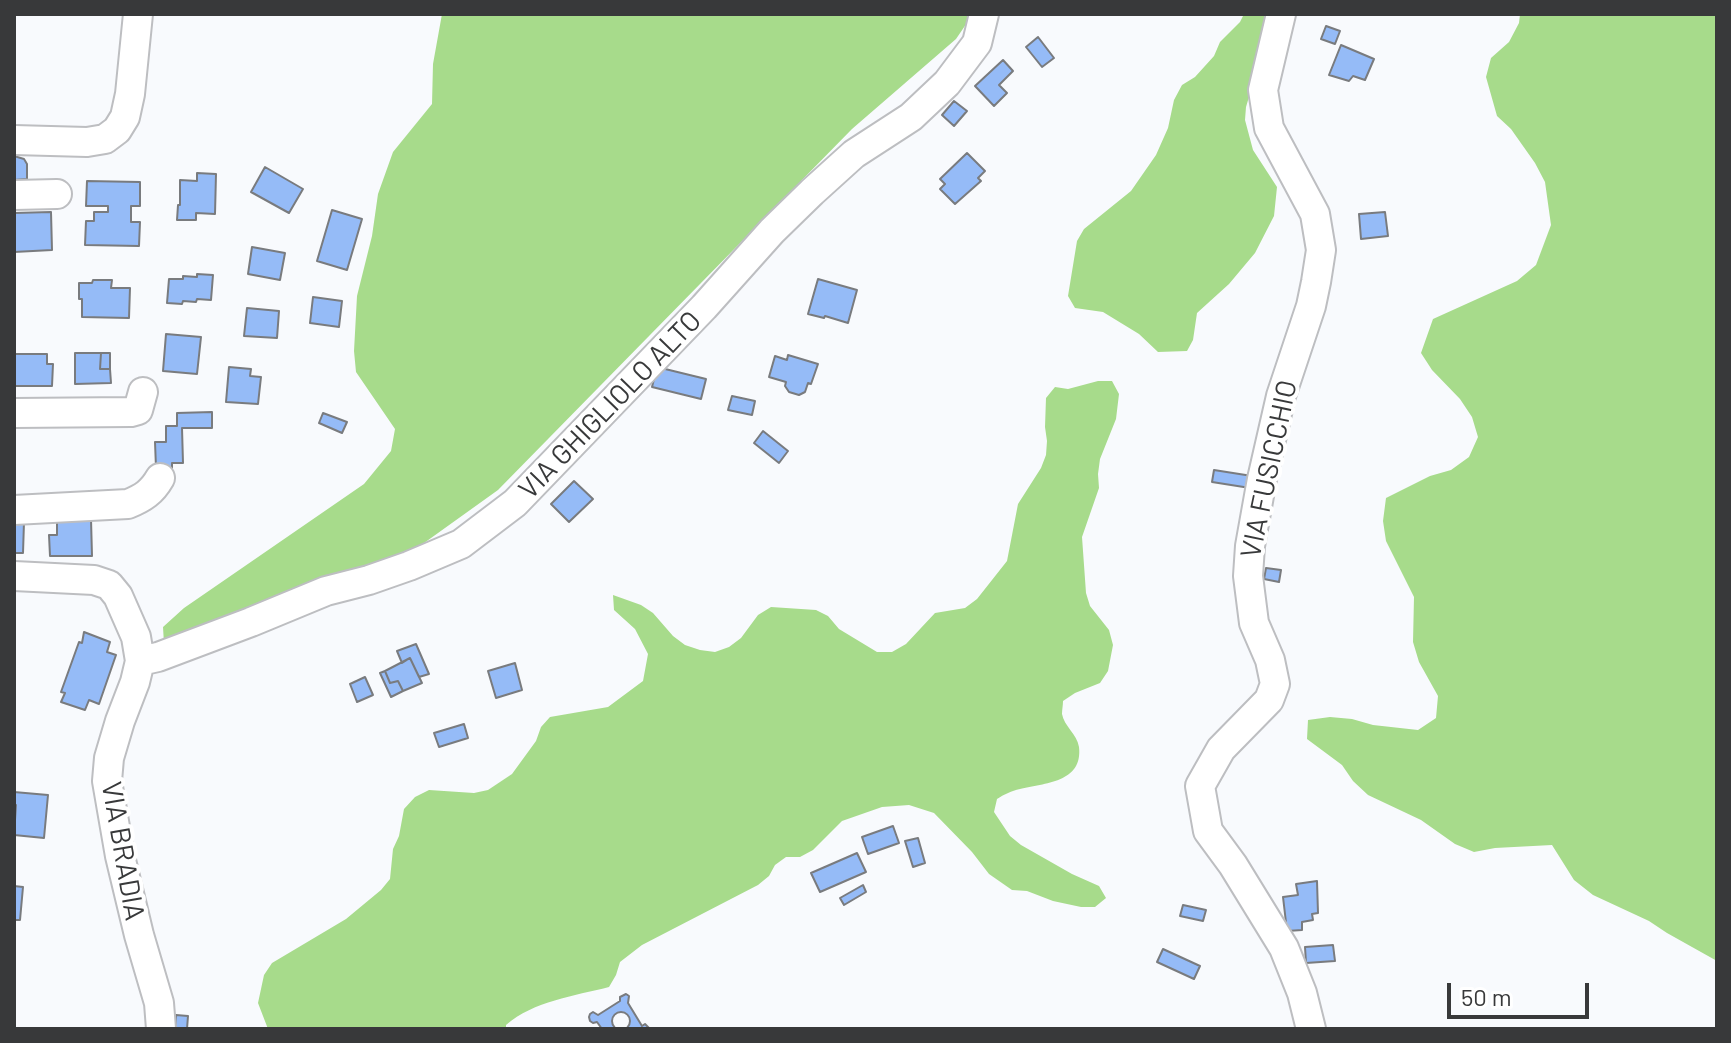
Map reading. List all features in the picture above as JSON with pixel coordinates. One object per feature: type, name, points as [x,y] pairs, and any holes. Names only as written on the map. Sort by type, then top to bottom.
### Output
[{"type":"street","points":[[14,140],[87,142],[105,139],[117,130],[125,117],[130,94],[138,14]]},
{"type":"street","name":"VIA GHIGLIOLO ALTO","points":[[140,661],[158,657],[326,591],[409,566],[461,544],[515,503],[812,192],[854,154],[911,117],[947,83],[977,43],[984,14]]},
{"type":"street","name":"VIA FUSICCHIO","points":[[1281,14],[1263,90],[1269,128],[1315,214],[1321,250],[1311,306],[1281,396],[1250,546],[1248,576],[1254,623],[1270,660],[1275,684],[1269,700],[1221,749],[1200,786],[1208,831],[1233,865],[1284,948],[1302,993],[1311,1029]]},
{"type":"street","points":[[14,195],[57,194]]},
{"type":"street","points":[[14,413],[131,412],[138,410],[143,392]]},
{"type":"street","points":[[14,510],[128,504],[145,497],[160,478]]},
{"type":"street","points":[[14,576],[94,580],[109,585],[118,596],[136,637],[140,661]]},
{"type":"street","name":"VIA BRADIA","points":[[140,661],[109,758],[107,781],[123,869],[159,1003],[161,1029]]},
{"type":"green space","points":[[442,14],[973,14],[956,39],[852,129],[498,490],[385,571],[164,644],[163,627],[184,608],[364,484],[391,451],[395,429],[356,372],[357,296],[372,236],[378,194],[393,152],[432,104],[433,64]]},
{"type":"green space","points":[[1244,14],[1269,14],[1245,120],[1253,150],[1277,187],[1274,216],[1255,253],[1229,284],[1197,313],[1193,340],[1187,351],[1158,352],[1139,334],[1103,312],[1075,308],[1068,296],[1077,241],[1084,229],[1131,191],[1156,155],[1182,85],[1195,77],[1214,56],[1220,42]]},
{"type":"green space","points":[[1520,14],[1717,14],[1717,961],[1649,921],[1593,895],[1574,880],[1552,845],[1474,852],[1455,844],[1421,820],[1368,795],[1342,765],[1307,739],[1308,720],[1330,717],[1352,719],[1373,725],[1418,730],[1436,718],[1438,696],[1419,662],[1413,642],[1414,597],[1386,541],[1383,521],[1386,498],[1430,476],[1451,470],[1469,457],[1478,437],[1472,417],[1460,399],[1432,370],[1421,353],[1433,319],[1517,281],[1536,265],[1551,225],[1545,182],[1511,129],[1497,116],[1486,77],[1491,58],[1509,42]]},
{"type":"green space","points":[[1098,381],[1112,381],[1119,394],[1116,419],[1100,459],[1099,488],[1082,537],[1086,593],[1090,606],[1109,630],[1113,645],[1108,671],[1100,683],[1063,701],[1063,718],[1079,747],[1075,768],[1068,775],[1050,783],[1017,790],[997,799],[994,812],[1010,836],[1021,845],[1099,886],[1106,898],[1095,907],[1081,907],[1027,891],[1012,890],[989,874],[934,813],[909,805],[882,807],[842,821],[813,850],[800,857],[786,857],[775,865],[769,876],[758,885],[642,945],[620,962],[609,987],[529,1010],[506,1025],[506,1029],[268,1029],[258,1003],[264,975],[272,963],[346,919],[381,890],[390,879],[393,849],[404,809],[415,797],[429,790],[474,793],[488,790],[512,774],[550,717],[608,707],[643,681],[648,654],[635,629],[614,610],[613,595],[641,605],[653,613],[673,636],[685,645],[700,650],[715,652],[729,647],[741,638],[758,615],[771,607],[816,610],[828,616],[839,629],[877,652],[892,652],[906,644],[935,613],[965,608],[977,599],[1007,561],[1018,504],[1046,455],[1046,398],[1055,387],[1068,389]]},
{"type":"building","points":[[1326,26],[1340,31],[1335,44],[1321,39]]},
{"type":"building","points":[[1038,37],[1054,58],[1042,67],[1026,47]]},
{"type":"building","points":[[1341,45],[1374,59],[1365,80],[1353,76],[1349,81],[1329,75]]},
{"type":"building","points":[[1003,60],[1013,71],[999,85],[1007,93],[994,106],[975,86]]},
{"type":"building","points":[[954,101],[967,111],[954,126],[942,115]]},
{"type":"building","points":[[967,153],[985,171],[978,178],[981,181],[955,204],[940,189],[945,184],[940,179]]},
{"type":"building","points":[[14,156],[24,159],[27,164],[27,179],[14,180]]},
{"type":"building","points":[[265,167],[303,189],[289,213],[251,192]]},
{"type":"building","points":[[197,173],[216,174],[215,214],[196,213],[196,220],[177,220],[180,180],[197,181]]},
{"type":"building","points":[[87,181],[140,182],[140,206],[131,206],[131,222],[140,222],[139,246],[85,245],[86,221],[94,221],[94,212],[108,212],[108,206],[86,206]]},
{"type":"building","points":[[332,210],[362,219],[347,270],[317,261]]},
{"type":"building","points":[[51,212],[52,250],[14,252],[14,213]]},
{"type":"building","points":[[1385,212],[1388,236],[1361,239],[1359,214]]},
{"type":"building","points":[[252,247],[285,253],[280,280],[248,274]]},
{"type":"building","points":[[197,274],[213,275],[211,300],[167,303],[169,279],[197,277]]},
{"type":"building","points":[[818,279],[857,290],[848,323],[808,314]]},
{"type":"building","points":[[93,280],[112,280],[111,288],[130,288],[129,318],[82,317],[79,283],[92,283]]},
{"type":"building","points":[[313,297],[342,301],[339,327],[310,323]]},
{"type":"building","points":[[247,308],[279,311],[277,338],[244,336]]},
{"type":"building","points":[[166,334],[201,337],[197,374],[163,371]]},
{"type":"building","points":[[75,353],[101,353],[100,369],[110,369],[111,383],[75,384]]},
{"type":"building","points":[[101,353],[110,353],[110,369],[100,369]]},
{"type":"building","points":[[14,354],[47,354],[47,364],[53,364],[52,386],[14,386]]},
{"type":"building","points":[[788,355],[818,364],[811,384],[808,383],[805,392],[799,395],[789,392],[786,382],[769,377],[775,356],[787,360]]},
{"type":"building","points":[[229,367],[251,369],[250,376],[261,377],[258,404],[226,402]]},
{"type":"building","points":[[657,367],[706,379],[701,399],[652,387]]},
{"type":"building","points":[[732,396],[755,401],[752,415],[728,410]]},
{"type":"building","points":[[212,412],[212,428],[182,428],[183,463],[172,463],[172,468],[156,468],[155,442],[166,442],[166,426],[177,426],[177,413]]},
{"type":"building","points":[[323,413],[347,422],[342,433],[319,423]]},
{"type":"building","points":[[763,431],[788,451],[779,463],[754,443]]},
{"type":"building","points":[[1214,470],[1252,476],[1250,488],[1212,482]]},
{"type":"building","points":[[574,481],[593,499],[569,522],[551,504]]},
{"type":"building","points":[[57,519],[91,519],[92,556],[50,556],[49,535],[57,535]]},
{"type":"building","points":[[14,522],[24,522],[23,553],[14,553]]},
{"type":"building","points":[[1266,568],[1281,570],[1279,582],[1264,579]]},
{"type":"building","points":[[84,632],[110,642],[107,652],[116,655],[99,704],[89,700],[85,710],[61,702],[65,693],[61,692]]},
{"type":"building","points":[[416,644],[429,674],[419,677],[410,658],[402,663],[397,651]]},
{"type":"building","points":[[410,658],[422,683],[403,691],[398,681],[390,683],[385,671]]},
{"type":"building","points":[[515,663],[522,690],[496,698],[488,671]]},
{"type":"building","points":[[385,671],[390,683],[398,681],[403,691],[391,697],[380,673]]},
{"type":"building","points":[[365,677],[373,695],[357,702],[350,684]]},
{"type":"building","points":[[464,724],[468,738],[439,747],[434,733]]},
{"type":"building","points":[[14,792],[48,795],[44,838],[14,835]]},
{"type":"building","points":[[893,826],[899,843],[868,854],[862,837]]},
{"type":"building","points":[[918,838],[925,863],[913,867],[905,841]]},
{"type":"building","points":[[857,853],[866,872],[820,892],[811,873]]},
{"type":"building","points":[[1317,881],[1318,913],[1312,914],[1313,920],[1302,922],[1302,930],[1287,931],[1283,897],[1298,895],[1296,884]]},
{"type":"building","points":[[863,885],[866,892],[844,905],[840,898]]},
{"type":"building","points":[[14,886],[23,887],[20,920],[14,920]]},
{"type":"building","points":[[1183,905],[1206,910],[1203,921],[1180,916]]},
{"type":"building","points":[[1333,945],[1335,961],[1306,963],[1305,947]]},
{"type":"building","points":[[1163,949],[1200,966],[1194,979],[1157,962]]},
{"type":"building","points":[[626,994],[642,1026],[645,1024],[650,1029],[602,1029],[597,1022],[590,1021],[590,1014],[598,1015]]},
{"type":"building","points":[[621,1012],[630,1021],[621,1030],[612,1021]]},
{"type":"building","points":[[176,1015],[188,1016],[187,1029],[175,1029]]}]
